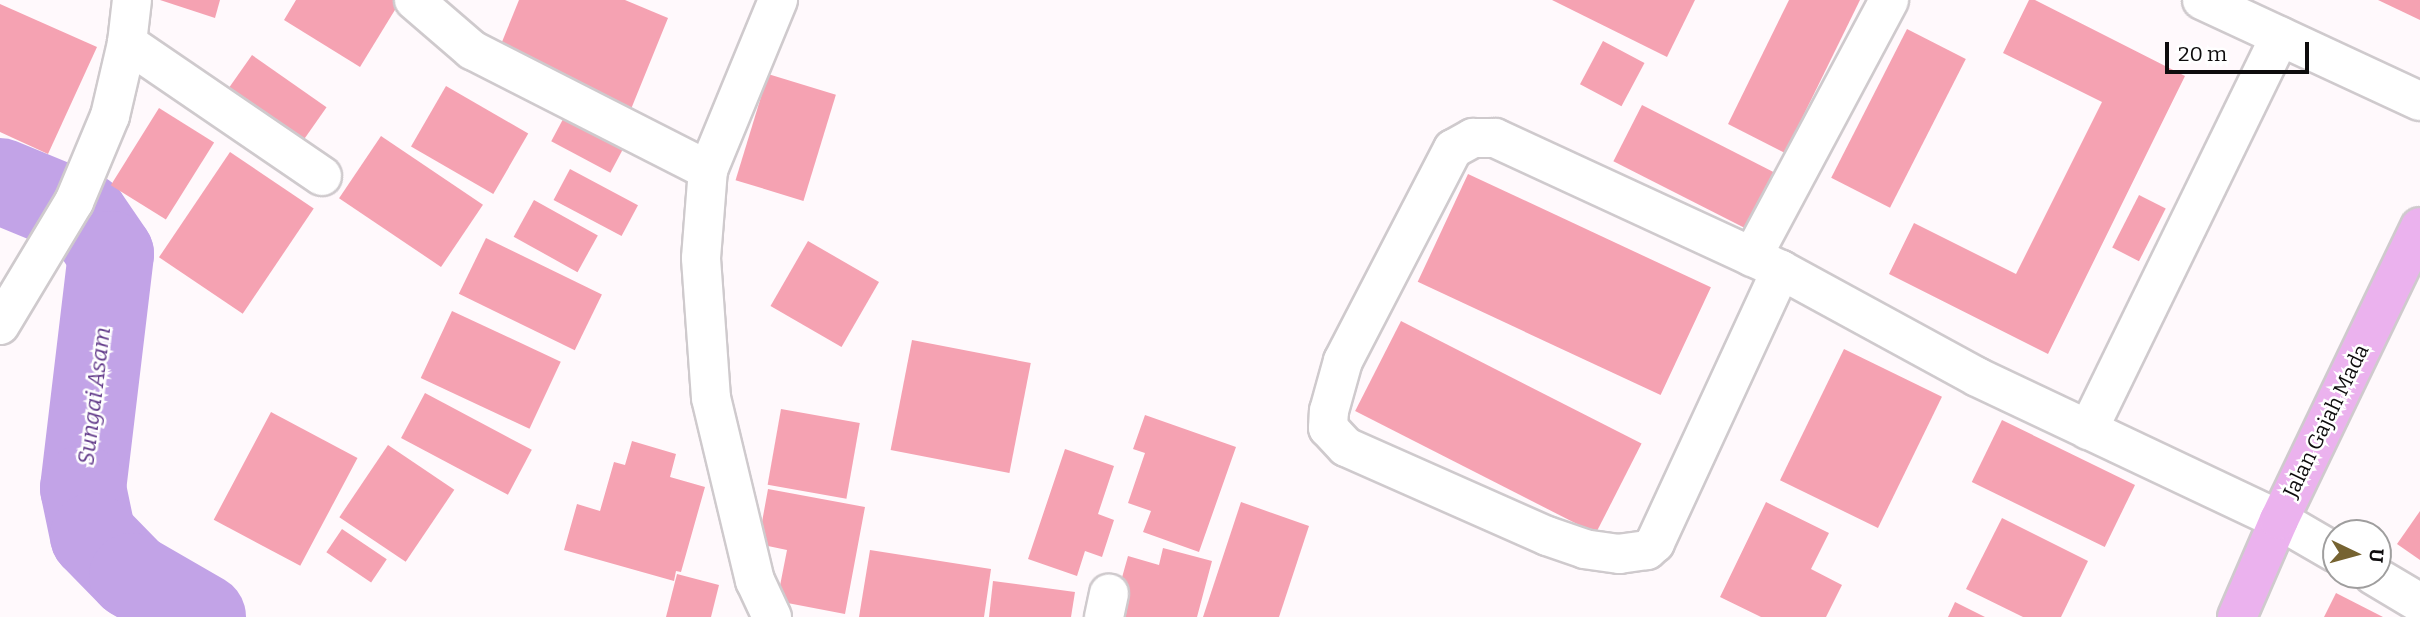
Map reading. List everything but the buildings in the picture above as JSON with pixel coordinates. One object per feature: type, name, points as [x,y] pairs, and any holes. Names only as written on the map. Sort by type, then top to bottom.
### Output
[{"type":"main road","name":"Jalan Gajah Mada","points":[[2237,617],[2279,520],[2418,233]]},
{"type":"street","points":[[0,326],[74,202],[110,116],[127,43],[132,0]]},
{"type":"street","points":[[414,0],[472,50],[708,170]]},
{"type":"street","points":[[772,617],[755,581],[711,398],[701,258],[708,170],[778,0]]},
{"type":"street","points":[[1889,0],[1767,264],[1655,543],[1647,550],[1619,554],[1585,549],[1547,536],[1346,447],[1328,428],[1329,411],[1343,361],[1453,149],[1473,138],[1494,138],[1767,264],[1977,377],[2279,520],[2322,545]]},
{"type":"street","points":[[2202,0],[2420,102]]},
{"type":"street","points":[[2088,430],[2280,36]]},
{"type":"street","points":[[127,43],[322,176]]},
{"type":"street","points":[[2392,586],[2420,603]]},
{"type":"waterway","name":"Sungai Asam","points":[[0,181],[85,216],[111,254],[83,488],[93,536],[132,576],[203,617]]}]
